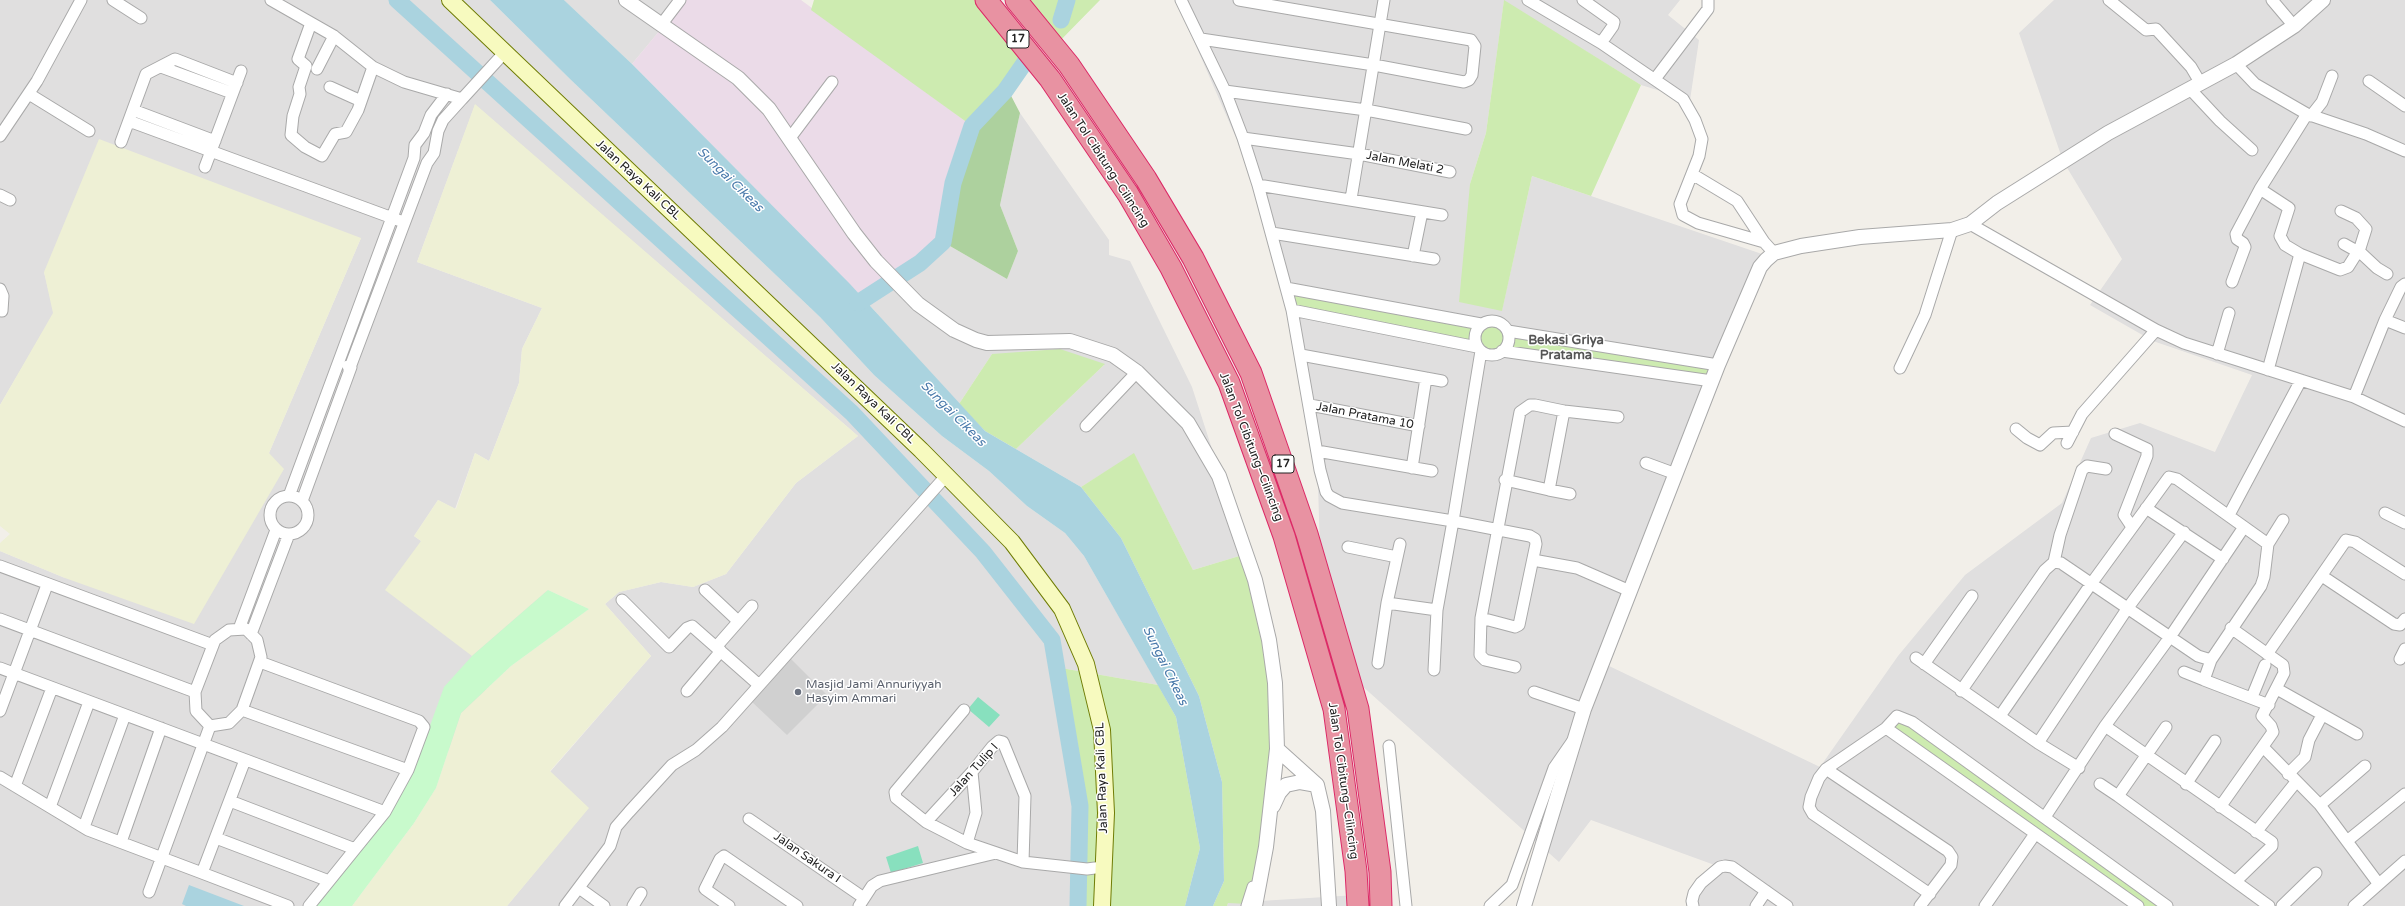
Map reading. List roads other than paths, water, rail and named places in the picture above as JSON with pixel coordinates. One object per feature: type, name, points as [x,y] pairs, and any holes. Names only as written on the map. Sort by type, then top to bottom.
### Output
[{"type":"highway","name":"Jalan Tol Cibitung–Cilincing","points":[[986,0],[1050,79],[1132,201],[1171,268],[1228,383],[1284,536],[1334,709],[1356,871],[1358,906]]},
{"type":"highway","name":"Jalan Tol Cibitung–Cilincing","points":[[1016,0],[1069,65],[1146,179],[1193,258],[1251,373],[1307,534],[1358,709],[1380,872],[1382,906]]},
{"type":"main road","name":"Jalan Raya Kali CBL","points":[[460,3],[505,52],[996,525],[1028,563],[1062,609],[1080,648],[1099,709],[1102,730],[1106,813],[1102,906]]},
{"type":"street","points":[[0,136],[29,94],[81,0]]},
{"type":"street","points":[[113,0],[141,18]]},
{"type":"street","points":[[270,0],[334,36],[373,67],[404,82],[462,99]]},
{"type":"street","points":[[626,0],[738,78],[769,109],[830,199],[876,261],[918,304],[954,330],[976,340],[987,343],[1070,341],[1113,355],[1137,372],[1188,423],[1219,476],[1255,580],[1262,610],[1277,699],[1277,749],[1271,810],[1255,906]]},
{"type":"street","points":[[661,25],[680,0]]},
{"type":"street","points":[[1181,0],[1225,91],[1243,138],[1258,185],[1292,310],[1320,470],[1329,496],[1342,503],[1497,528],[1533,537],[1536,544],[1519,625],[1515,627],[1481,618]]},
{"type":"street","points":[[1201,39],[1374,65],[1464,82],[1471,78],[1475,46],[1471,40],[1239,0]]},
{"type":"street","points":[[1351,199],[1384,0]]},
{"type":"street","points":[[1528,0],[1601,43],[1683,99],[1700,130],[1701,146],[1680,204],[1683,215],[1698,223],[1764,242]]},
{"type":"street","points":[[1583,0],[1614,22],[1613,26],[1601,43]]},
{"type":"street","points":[[1655,79],[1708,9],[1708,0]]},
{"type":"street","points":[[2109,0],[2146,30],[2156,29],[2191,66],[2196,87],[2220,121],[2252,150]]},
{"type":"street","points":[[2272,0],[2294,26]]},
{"type":"street","points":[[1524,906],[1584,709],[1718,365],[1760,267],[1774,254],[1801,246],[1860,237],[1952,230],[1970,224],[1997,203],[2108,133],[2196,87],[2236,64],[2294,26],[2323,0]]},
{"type":"street","points":[[311,22],[298,59],[306,66],[299,87],[300,94],[293,116],[291,135],[305,147],[322,156],[335,134],[346,132],[361,101],[373,67]]},
{"type":"street","points":[[317,69],[334,36]]},
{"type":"street","points":[[302,501],[404,223],[427,163],[434,153],[435,139],[441,126],[462,99],[505,52]]},
{"type":"street","points":[[121,142],[146,74],[175,59],[237,83]]},
{"type":"street","points":[[2236,64],[2255,84],[2309,115],[2366,134],[2405,151]]},
{"type":"street","points":[[161,67],[232,94]]},
{"type":"street","points":[[205,167],[241,71]]},
{"type":"street","points":[[2232,282],[2245,247],[2243,243],[2237,239],[2236,234],[2260,189],[2309,115],[2322,102],[2332,76]]},
{"type":"street","points":[[2369,81],[2405,106]]},
{"type":"street","points":[[790,138],[832,82]]},
{"type":"street","points":[[330,87],[361,101]]},
{"type":"street","points":[[1225,91],[1366,110],[1466,129]]},
{"type":"street","points":[[29,94],[89,131]]},
{"type":"street","points":[[289,496],[414,158],[415,146],[424,133],[431,115],[447,94]]},
{"type":"street","points":[[133,110],[215,140]]},
{"type":"street","points":[[129,122],[404,223]]},
{"type":"street","name":"Jalan Melati 2","points":[[1243,138],[1359,154],[1450,172]]},
{"type":"street","points":[[1692,174],[1737,201],[1764,242],[1774,254]]},
{"type":"street","points":[[1258,185],[1442,215]]},
{"type":"street","points":[[2260,189],[2288,207],[2289,212],[2280,236],[2285,245],[2300,254],[2343,270],[2348,267],[2363,240],[2366,229],[2356,218],[2341,211]]},
{"type":"street","points":[[1413,256],[1422,212]]},
{"type":"street","points":[[1970,224],[2156,330],[2217,354],[2354,398],[2405,421]]},
{"type":"street","points":[[1900,368],[1925,315],[1952,230]]},
{"type":"street","points":[[1272,233],[1434,259]]},
{"type":"street","points":[[2344,244],[2387,274]]},
{"type":"street","points":[[2268,370],[2300,254]]},
{"type":"street","points":[[2354,398],[2385,320],[2401,287],[2405,284]]},
{"type":"street","points":[[1286,288],[1481,324],[1494,321],[1502,324],[1508,331],[1718,365]]},
{"type":"street","points":[[0,289],[3,296],[2,311]]},
{"type":"street","points":[[1292,310],[1479,349],[1492,355],[1502,352],[1712,381]]},
{"type":"street","points":[[2217,354],[2229,313]]},
{"type":"street","points":[[2385,320],[2405,328]]},
{"type":"street","points":[[1434,670],[1437,610],[1453,521],[1479,349],[1475,339],[1476,331],[1481,324]]},
{"type":"street","points":[[2067,443],[2082,414],[2156,330]]},
{"type":"street","points":[[1502,352],[1508,342],[1508,331]]},
{"type":"street","points":[[1301,355],[1442,382]]},
{"type":"street","points":[[338,362],[350,368]]},
{"type":"street","points":[[1086,426],[1137,372]]},
{"type":"street","points":[[1412,468],[1426,378]]},
{"type":"street","points":[[2229,515],[2301,380]]},
{"type":"street","points":[[1515,667],[1481,657],[1481,618],[1520,412],[1530,405],[1564,411],[1618,417]]},
{"type":"street","name":"Jalan Pratama 10","points":[[1310,406],[1419,426]]},
{"type":"street","points":[[1549,490],[1564,411]]},
{"type":"street","points":[[2016,429],[2027,438],[2040,445],[2053,433],[2073,432]]},
{"type":"street","points":[[2115,434],[2147,449],[2147,456],[2124,515],[2132,527]]},
{"type":"street","points":[[1317,451],[1432,471]]},
{"type":"street","points":[[1646,463],[1676,474]]},
{"type":"street","points":[[1961,691],[2045,570],[2054,562],[2060,535],[2082,470],[2087,466],[2106,469]]},
{"type":"street","points":[[565,906],[610,846],[616,827],[629,812],[672,765],[696,750],[722,727],[920,507],[946,476]]},
{"type":"street","points":[[2000,716],[2091,584],[2169,477],[2172,476],[2268,544]]},
{"type":"street","points":[[1506,480],[1570,494]]},
{"type":"street","points":[[289,496],[302,501],[308,510],[307,522],[300,530],[289,534],[276,530],[269,518],[272,508],[278,500],[289,496]]},
{"type":"street","points":[[2146,508],[2223,559]]},
{"type":"street","points":[[2385,513],[2405,523]]},
{"type":"street","points":[[2204,680],[2211,660],[2231,628],[2261,586],[2264,577],[2268,544],[2283,520]]},
{"type":"street","points":[[2045,818],[2105,726],[2170,637],[2244,527]]},
{"type":"street","points":[[239,630],[276,530]]},
{"type":"street","points":[[2038,742],[2127,609],[2184,532]]},
{"type":"street","points":[[251,634],[289,534]]},
{"type":"street","points":[[2252,697],[2266,660],[2346,540],[2355,542],[2405,574]]},
{"type":"street","points":[[1378,663],[1387,603],[1400,544]]},
{"type":"street","points":[[1348,547],[1397,557]]},
{"type":"street","points":[[1533,560],[1577,568],[1630,591]]},
{"type":"street","points":[[2054,562],[2061,563],[2198,656],[2211,660]]},
{"type":"street","points":[[0,566],[47,585],[213,645]]},
{"type":"street","points":[[2322,576],[2403,626]]},
{"type":"street","points":[[0,711],[47,585]]},
{"type":"street","points":[[705,590],[738,621]]},
{"type":"street","points":[[1972,596],[1920,661],[1961,691],[2078,768]]},
{"type":"street","points":[[622,600],[669,648],[687,628],[692,626],[759,685]]},
{"type":"street","points":[[1387,603],[1437,610]]},
{"type":"street","points":[[687,691],[738,621],[752,606]]},
{"type":"street","points":[[0,618],[195,692]]},
{"type":"street","points":[[2220,807],[2264,748],[2273,732],[2273,729],[2262,716],[2269,705],[2284,669],[2282,665],[2266,660],[2231,628]]},
{"type":"street","points":[[246,629],[257,640],[261,657],[260,662],[242,710],[229,723],[210,726],[196,711],[195,692],[215,640],[229,630],[246,629]]},
{"type":"street","points":[[260,662],[419,721],[424,727],[408,770],[385,812],[309,906]]},
{"type":"street","points":[[0,668],[385,812]]},
{"type":"street","points":[[2184,672],[2252,697],[2269,705]]},
{"type":"street","points":[[15,786],[52,688]]},
{"type":"street","points":[[2276,689],[2357,734]]},
{"type":"street","points":[[1534,692],[1584,709]]},
{"type":"street","points":[[50,807],[89,702]]},
{"type":"street","points":[[242,710],[408,770]]},
{"type":"street","points":[[964,710],[895,792],[896,798],[926,822],[967,843],[1022,862],[1087,869],[1103,867]]},
{"type":"street","points":[[84,827],[125,715]]},
{"type":"street","points":[[2288,774],[2305,757],[2310,740],[2322,715]]},
{"type":"street","points":[[1930,894],[1813,814],[1809,807],[1811,797],[1819,778],[1826,769],[1886,728],[1897,716],[1912,722],[2167,906]]},
{"type":"street","points":[[149,892],[210,726]]},
{"type":"street","points":[[2105,726],[2186,784],[2256,832],[2269,839],[2272,846],[2236,881]]},
{"type":"street","points":[[2118,796],[2166,727]]},
{"type":"street","points":[[121,842],[161,728]]},
{"type":"street","points":[[1886,728],[2138,906]]},
{"type":"street","points":[[1490,906],[1512,885],[1554,768],[1576,737]]},
{"type":"street","points":[[2186,784],[2215,741]]},
{"type":"street","name":"Jalan Tulip I","points":[[926,822],[972,772],[992,747],[999,742],[1003,742],[1025,796],[1022,862]]},
{"type":"street","points":[[1388,746],[1406,906]]},
{"type":"street","points":[[2264,748],[2320,806],[2378,883]]},
{"type":"street","points":[[1277,749],[1317,785],[1323,811],[1329,906]]},
{"type":"street","points":[[202,874],[245,760]]},
{"type":"street","points":[[2320,806],[2365,766]]},
{"type":"street","points":[[1826,769],[1946,847],[1952,857],[1951,865],[1920,906]]},
{"type":"street","points":[[967,843],[976,813],[972,772]]},
{"type":"street","points":[[0,777],[84,827],[202,874],[288,906]]},
{"type":"street","points":[[1271,810],[1279,793],[1286,785],[1300,782],[1317,785]]},
{"type":"street","points":[[2256,832],[2296,782]]},
{"type":"street","points":[[2100,784],[2269,906]]},
{"type":"street","points":[[2347,841],[2405,794]]},
{"type":"street","points":[[230,801],[355,849]]},
{"type":"street","name":"Jalan Sakura I","points":[[749,818],[862,902]]},
{"type":"street","points":[[1985,906],[2035,834]]},
{"type":"street","points":[[216,838],[329,881]]},
{"type":"street","points":[[1247,906],[1266,847]]},
{"type":"street","points":[[862,902],[872,886],[880,881],[996,853]]},
{"type":"street","points":[[729,906],[705,889],[720,859],[724,856],[797,906]]},
{"type":"street","points":[[2354,906],[2378,883],[2405,861]]},
{"type":"street","points":[[1694,906],[1692,901],[1694,893],[1701,883],[1720,867],[1732,867],[1787,906]]},
{"type":"street","points":[[2282,906],[2316,872]]},
{"type":"street","points":[[579,888],[604,906]]},
{"type":"street","points":[[1756,906],[1766,891]]},
{"type":"street","points":[[633,906],[641,893]]},
{"type":"water","name":"Sungai Cikeas","points":[[490,0],[564,0],[632,64],[850,284],[985,431],[1081,487],[1121,538],[1199,696],[1222,782],[1224,881],[1213,906],[1185,906],[1200,848],[1176,717],[1084,556],[1065,533],[1027,506],[989,471],[942,436],[874,375],[820,317],[571,80]]},
{"type":"water","points":[[189,885],[244,906],[186,906],[182,904]]},
{"type":"waterway","points":[[397,0],[852,413],[983,552],[1052,640],[1080,806],[1078,906]]},
{"type":"waterway","points":[[1061,20],[1067,0]]},
{"type":"waterway","points":[[858,303],[920,263],[943,242],[953,183],[972,126],[1005,91],[1030,55]]},
{"type":"place","name":"Masjid Jami Annuriyyah Hasyim Ammari","points":[[798,692]]},
{"type":"district","name":"Bekasi Griya Pratama","points":[[1566,348]]}]
